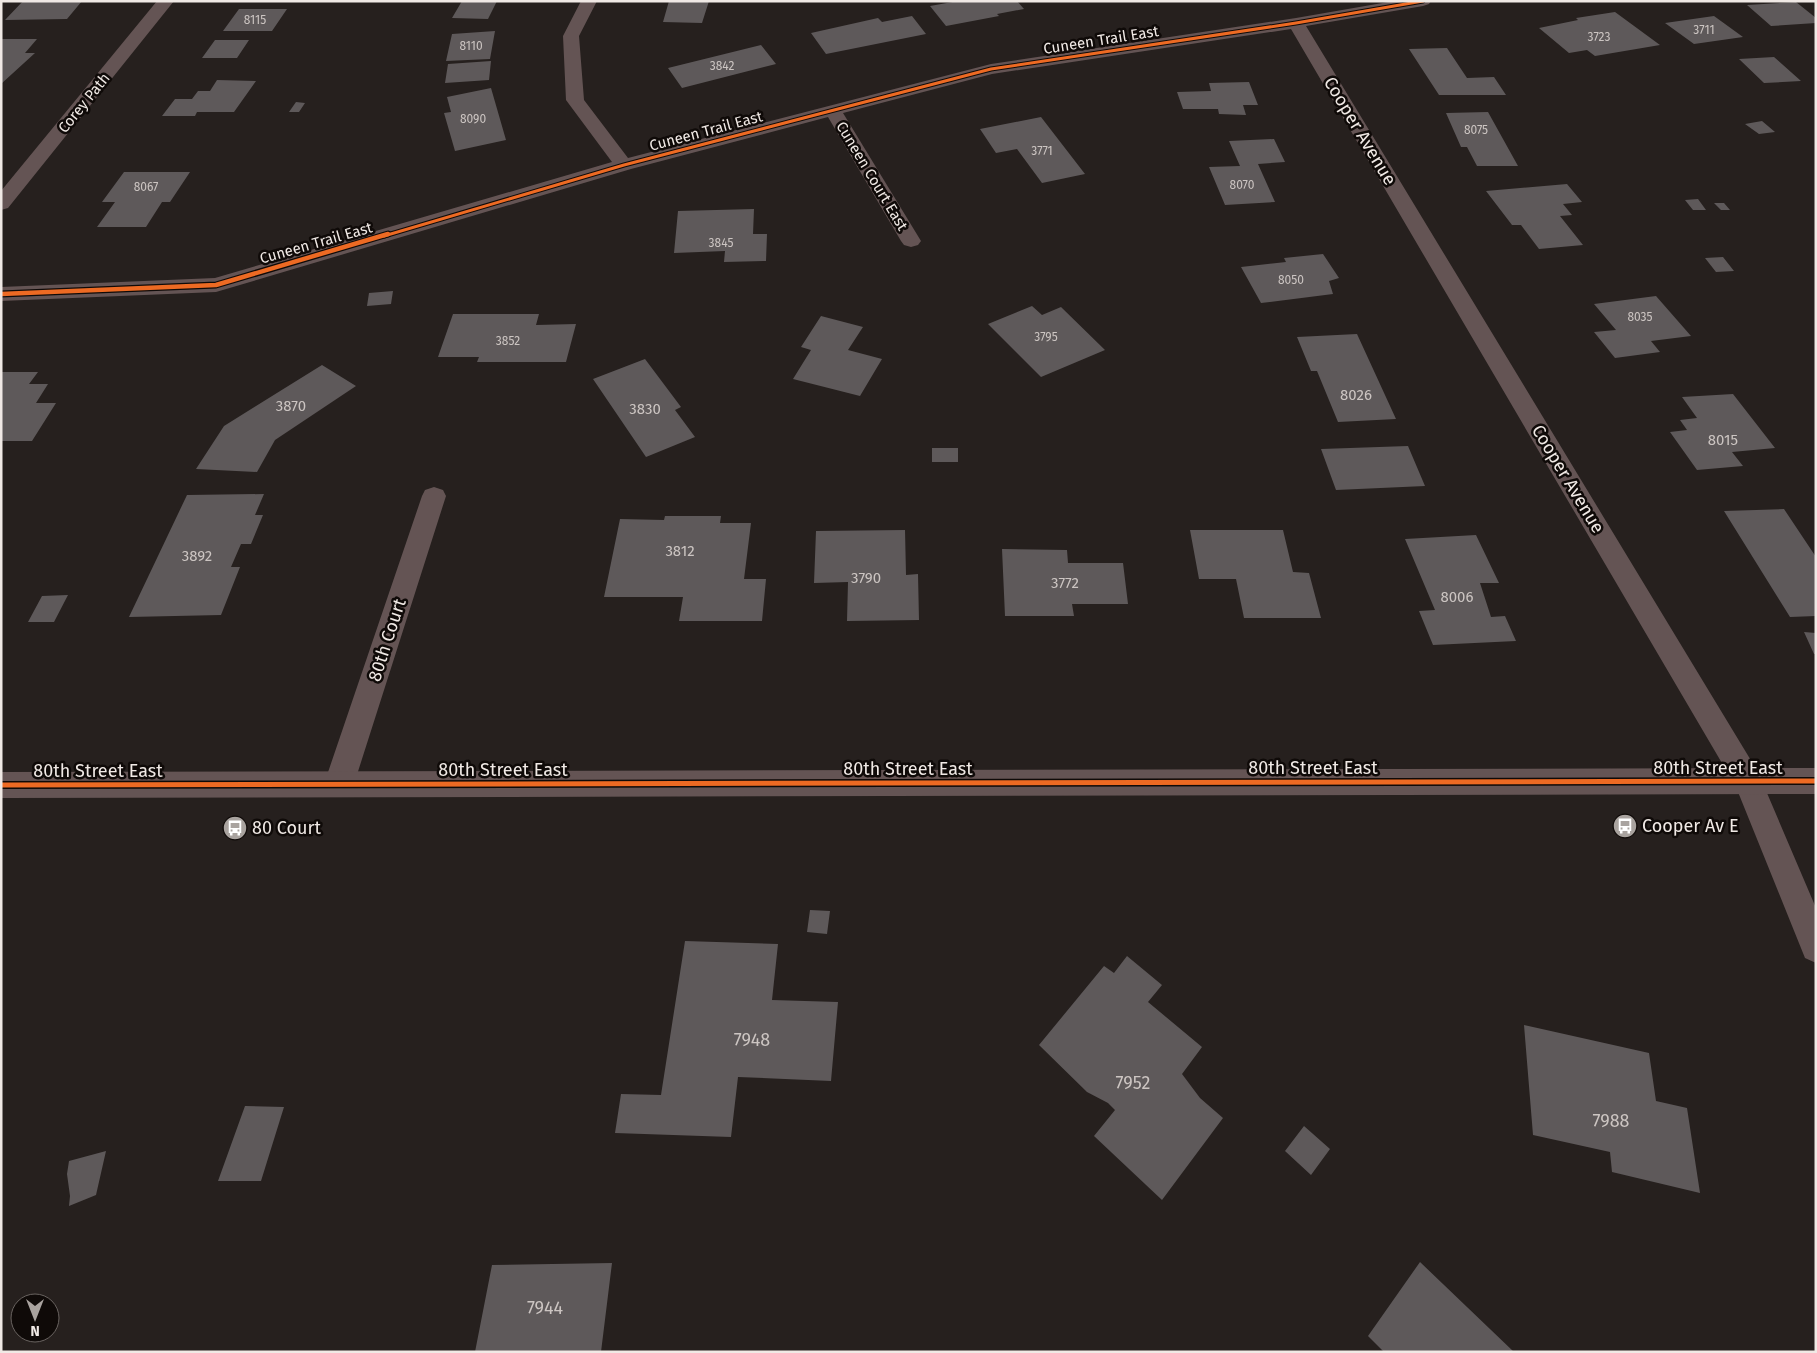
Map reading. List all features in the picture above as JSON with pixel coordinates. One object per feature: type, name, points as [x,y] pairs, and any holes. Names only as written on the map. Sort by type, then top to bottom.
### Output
[{"type":"street","name":"Corey Path","points":[[1,204],[166,1]]},
{"type":"street","points":[[589,1],[571,36],[575,100],[624,165]]},
{"type":"street","name":"Cuneen Trail East","points":[[1,294],[216,285],[624,165],[991,69],[1296,23],[1422,1]]},
{"type":"street","name":"Cooper Avenue","points":[[1296,23],[1748,781],[1816,947]]},
{"type":"street","name":"Cuneen Court East","points":[[833,111],[911,241]]},
{"type":"street","name":"80th Court","points":[[339,784],[434,496]]},
{"type":"street","name":"80th Street East","points":[[1,785],[1816,781]]},
{"type":"building","points":[[23,1],[82,1],[67,19],[5,20]]},
{"type":"building","points":[[462,1],[497,1],[488,19],[452,18]]},
{"type":"building","points":[[669,1],[709,1],[702,23],[663,22]]},
{"type":"building","points":[[958,1],[1017,1],[1024,9],[997,14],[999,16],[946,26],[930,6]]},
{"type":"building","points":[[1796,2],[1816,18],[1816,23],[1771,26],[1747,5]]},
{"type":"building","points":[[239,9],[287,9],[272,31],[223,31]]},
{"type":"building","points":[[1615,12],[1660,45],[1595,56],[1587,50],[1569,53],[1539,28],[1578,20],[1576,18]]},
{"type":"building","points":[[912,16],[926,34],[826,54],[811,33],[878,18],[882,22]]},
{"type":"building","points":[[1714,16],[1743,37],[1694,44],[1665,23]]},
{"type":"building","points":[[495,31],[490,59],[446,61],[452,34]]},
{"type":"building","points":[[1,39],[37,39],[25,53],[35,53],[1,84]]},
{"type":"building","points":[[215,40],[249,40],[237,58],[202,58]]},
{"type":"building","points":[[761,45],[776,64],[682,88],[668,68]]},
{"type":"building","points":[[1447,48],[1467,78],[1494,77],[1506,95],[1439,95],[1409,49]]},
{"type":"building","points":[[1774,57],[1801,81],[1764,83],[1739,59]]},
{"type":"building","points":[[491,61],[489,80],[445,83],[448,64]]},
{"type":"building","points":[[217,80],[256,81],[234,112],[197,112],[195,116],[162,116],[175,99],[192,99],[198,91],[210,91]]},
{"type":"building","points":[[1249,82],[1258,105],[1243,105],[1246,115],[1219,114],[1218,109],[1183,109],[1177,92],[1211,91],[1209,83]]},
{"type":"building","points":[[491,88],[506,140],[455,151],[444,113],[451,112],[447,97]]},
{"type":"building","points":[[296,102],[305,103],[299,112],[289,112]]},
{"type":"building","points":[[1488,112],[1518,166],[1477,166],[1467,147],[1461,147],[1446,113]]},
{"type":"building","points":[[1041,117],[1085,174],[1042,183],[1017,149],[996,153],[980,129]]},
{"type":"building","points":[[1762,121],[1775,132],[1759,134],[1745,124]]},
{"type":"building","points":[[1274,139],[1285,162],[1258,164],[1275,202],[1225,205],[1209,167],[1240,166],[1229,141]]},
{"type":"building","points":[[124,172],[190,172],[170,202],[162,202],[146,227],[97,227],[115,202],[102,202]]},
{"type":"building","points":[[1567,184],[1582,202],[1563,204],[1572,215],[1560,216],[1583,245],[1539,249],[1521,225],[1512,225],[1486,191]]},
{"type":"building","points":[[1698,199],[1706,210],[1693,210],[1685,200]]},
{"type":"building","points":[[1714,203],[1724,203],[1730,210],[1721,210]]},
{"type":"building","points":[[754,209],[753,234],[767,234],[766,261],[724,262],[725,251],[674,253],[678,211]]},
{"type":"building","points":[[1323,254],[1339,278],[1329,281],[1333,294],[1261,303],[1241,267],[1286,262],[1284,258]]},
{"type":"building","points":[[1723,257],[1734,271],[1716,272],[1705,258]]},
{"type":"building","points":[[393,291],[391,304],[367,306],[369,293]]},
{"type":"building","points":[[1656,296],[1691,336],[1651,341],[1660,352],[1615,358],[1594,332],[1616,330],[1594,304]]},
{"type":"building","points":[[1032,306],[1042,315],[1061,307],[1105,350],[1041,377],[988,324]]},
{"type":"building","points":[[453,314],[539,314],[536,325],[576,324],[566,362],[477,362],[479,357],[438,357]]},
{"type":"building","points":[[821,316],[863,327],[848,350],[882,359],[860,396],[793,379],[811,350],[801,347]]},
{"type":"building","points":[[1357,334],[1396,419],[1338,422],[1317,371],[1311,371],[1297,337]]},
{"type":"building","points":[[645,359],[681,407],[675,410],[695,437],[646,457],[593,379]]},
{"type":"building","points":[[322,365],[356,386],[275,440],[257,472],[196,469],[224,426]]},
{"type":"building","points":[[1,372],[38,372],[29,384],[48,384],[36,403],[56,403],[32,441],[1,441]]},
{"type":"building","points":[[1733,394],[1775,448],[1732,452],[1743,466],[1697,470],[1670,432],[1687,430],[1680,420],[1697,418],[1682,397]]},
{"type":"building","points":[[1408,446],[1425,486],[1336,490],[1321,449]]},
{"type":"building","points":[[932,448],[958,448],[958,462],[932,462]]},
{"type":"building","points":[[264,494],[255,515],[263,515],[251,544],[241,544],[231,567],[240,567],[221,615],[129,617],[187,495]]},
{"type":"building","points":[[1784,509],[1816,557],[1816,616],[1790,617],[1724,511]]},
{"type":"building","points":[[665,516],[721,516],[720,523],[751,523],[744,579],[766,579],[762,621],[679,621],[683,597],[604,597],[620,519],[664,520]]},
{"type":"building","points":[[905,530],[906,575],[918,574],[919,620],[847,621],[848,582],[814,583],[816,531]]},
{"type":"building","points":[[1190,530],[1283,530],[1293,572],[1309,573],[1321,618],[1244,618],[1236,579],[1199,579]]},
{"type":"building","points":[[1476,535],[1499,583],[1480,583],[1491,617],[1505,616],[1516,641],[1433,645],[1419,611],[1435,610],[1405,539]]},
{"type":"building","points":[[1002,549],[1067,550],[1068,563],[1123,563],[1128,604],[1072,604],[1074,616],[1005,616]]},
{"type":"building","points":[[68,595],[54,622],[28,622],[42,596]]},
{"type":"building","points":[[1804,632],[1816,633],[1816,654],[1814,654]]},
{"type":"building","points":[[810,910],[830,911],[827,934],[807,932]]},
{"type":"building","points":[[685,941],[778,944],[772,1000],[838,1002],[831,1081],[738,1077],[731,1137],[615,1133],[621,1094],[661,1095]]},
{"type":"building","points":[[1127,956],[1162,985],[1148,1002],[1202,1047],[1182,1074],[1200,1098],[1223,1118],[1162,1200],[1094,1136],[1115,1110],[1108,1103],[1087,1092],[1039,1045],[1104,966],[1114,973]]},
{"type":"building","points":[[1524,1025],[1649,1053],[1656,1101],[1687,1108],[1700,1193],[1612,1172],[1610,1152],[1533,1135]]},
{"type":"building","points":[[245,1106],[284,1107],[261,1181],[218,1181]]},
{"type":"building","points":[[1304,1126],[1330,1149],[1311,1175],[1285,1151]]},
{"type":"building","points":[[106,1151],[96,1195],[69,1206],[70,1196],[67,1174],[69,1161]]},
{"type":"building","points":[[1420,1262],[1514,1352],[1384,1352],[1368,1336]]},
{"type":"building","points":[[612,1263],[601,1352],[475,1352],[492,1265]]},
{"type":"cycle path","points":[[1,294],[216,285],[624,165],[991,69],[1296,23],[1423,1]]},
{"type":"cycle path","points":[[1,785],[1816,781]]},
{"type":"place","name":"Cooper Av E","points":[[1625,826]]},
{"type":"place","name":"80 Court","points":[[235,828]]}]
